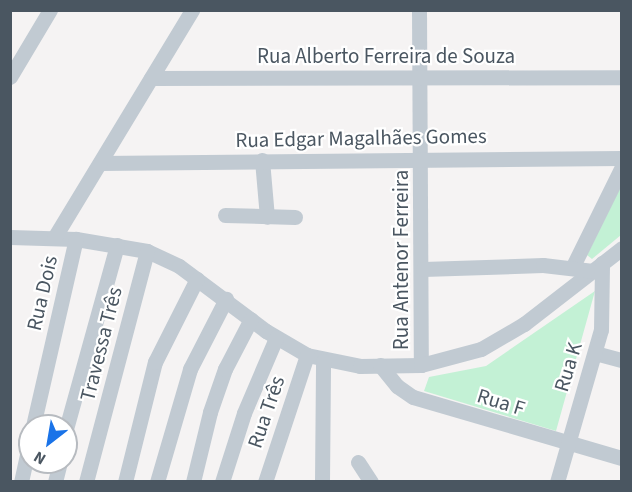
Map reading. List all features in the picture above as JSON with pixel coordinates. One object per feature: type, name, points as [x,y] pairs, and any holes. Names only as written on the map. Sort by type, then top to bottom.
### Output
[{"type":"street","points":[[10,77],[16,55],[50,10]]},
{"type":"street","points":[[54,238],[192,10]]},
{"type":"street","name":"Rua Antenor Ferreira","points":[[419,10],[423,269],[421,365]]},
{"type":"street","name":"Rua Alberto Ferreira de Souza","points":[[151,78],[621,77]]},
{"type":"street","name":"Rua Edgar Magalhães Gomes","points":[[100,163],[422,157],[621,158]]},
{"type":"street","points":[[262,160],[267,217]]},
{"type":"street","points":[[572,268],[621,167]]},
{"type":"street","points":[[225,215],[295,217]]},
{"type":"street","points":[[10,237],[76,239],[117,244],[147,251],[197,279],[276,338],[307,355],[323,361],[380,365],[421,365],[465,355],[505,336],[621,248]]},
{"type":"street","name":"Rua Dois","points":[[36,414],[76,239]]},
{"type":"street","points":[[70,414],[117,244]]},
{"type":"street","name":"Travessa Três","points":[[86,482],[147,251]]},
{"type":"street","points":[[423,269],[543,265],[572,268],[597,267]]},
{"type":"street","name":"Rua K","points":[[557,482],[596,353],[604,305],[597,267]]},
{"type":"street","points":[[125,482],[154,362],[197,279]]},
{"type":"street","points":[[157,482],[190,369],[226,299]]},
{"type":"street","points":[[193,482],[210,412],[225,369],[251,319]]},
{"type":"street","points":[[222,482],[244,413],[276,338]]},
{"type":"street","points":[[596,353],[621,360]]},
{"type":"street","name":"Rua Três","points":[[265,482],[307,355]]},
{"type":"street","points":[[322,482],[323,361]]},
{"type":"street","name":"Rua F","points":[[380,365],[397,386],[413,397],[621,458]]},
{"type":"street","points":[[358,462],[371,482]]},
{"type":"green space","points":[[621,186],[621,235],[592,259],[587,255]]},
{"type":"green space","points":[[595,291],[556,431],[424,391],[429,377],[486,366]]}]
